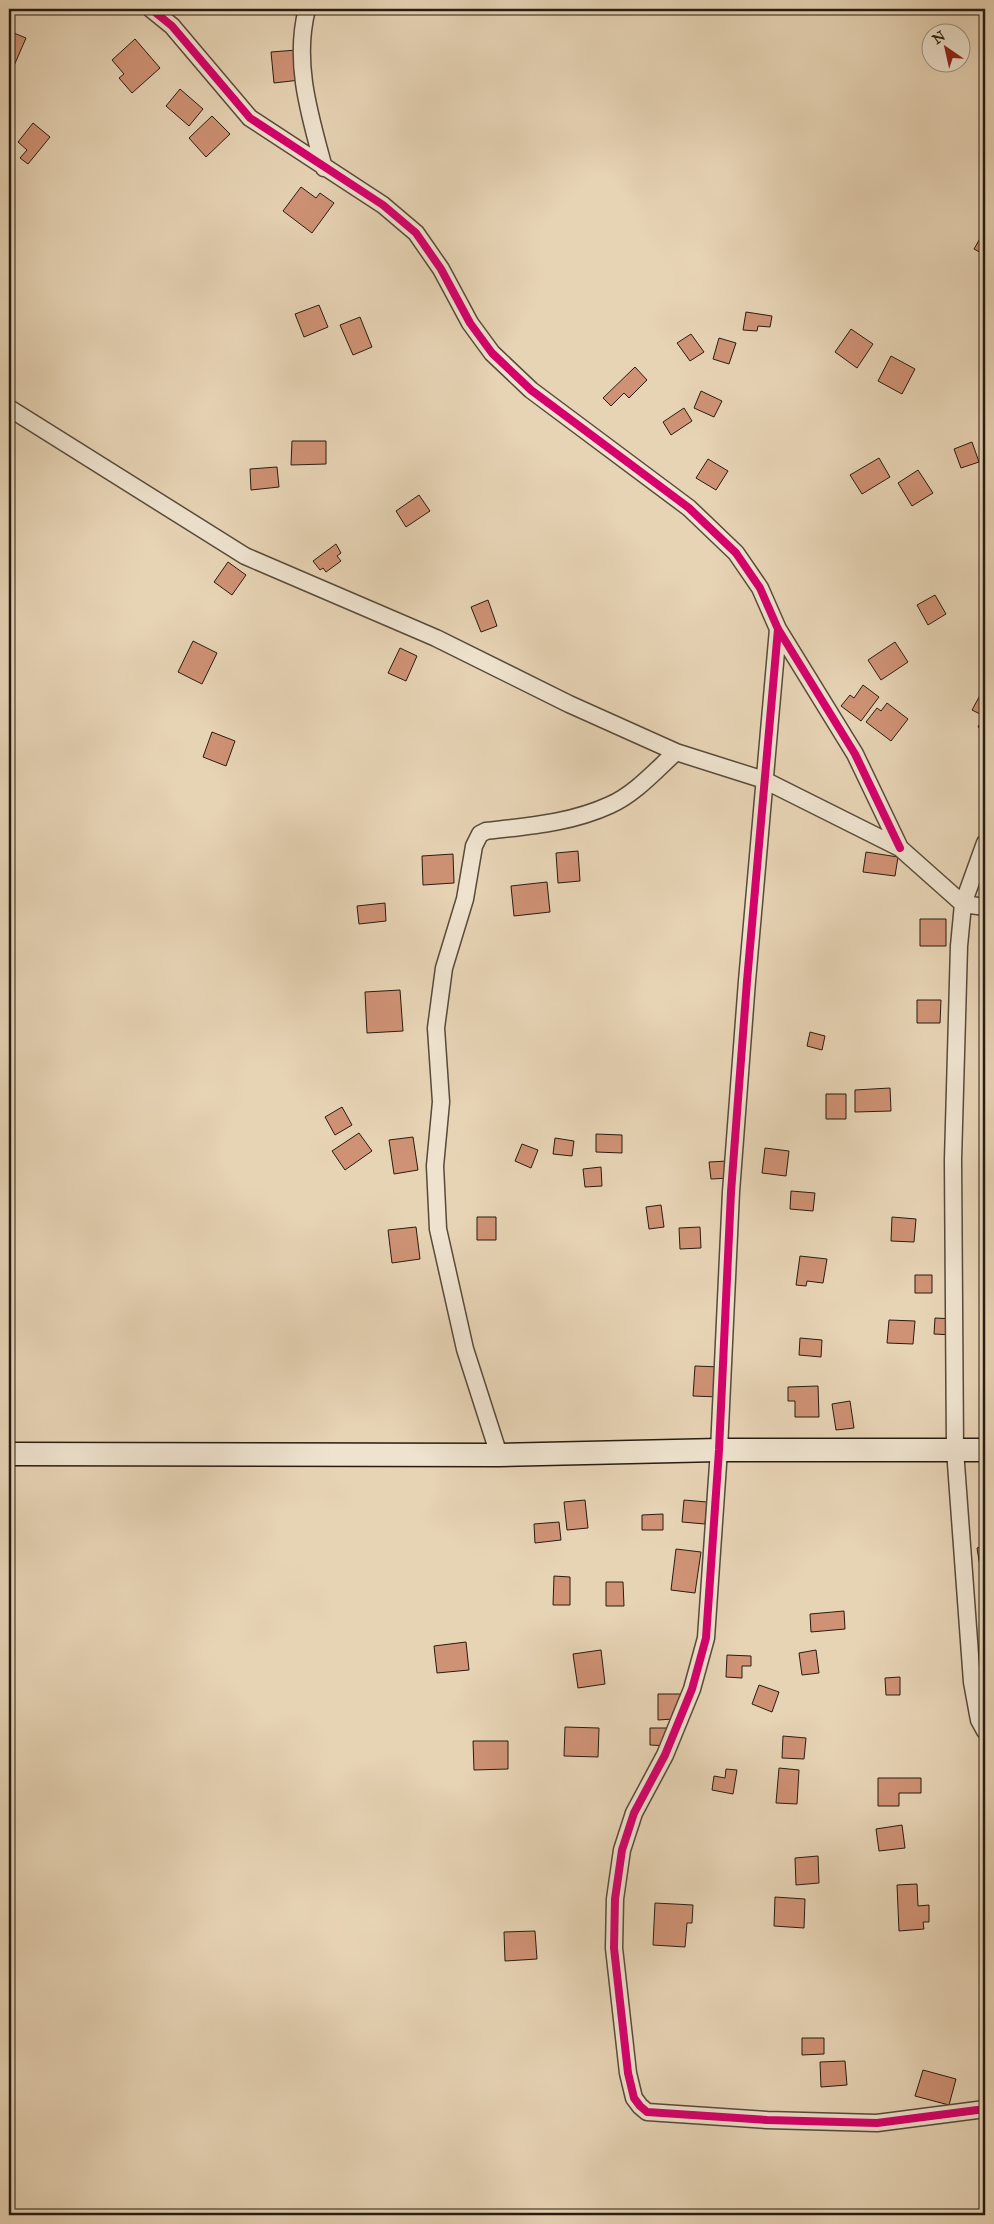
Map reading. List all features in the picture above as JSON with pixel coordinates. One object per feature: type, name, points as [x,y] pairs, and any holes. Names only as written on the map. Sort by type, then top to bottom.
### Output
[{"type":"street","points":[[152,9],[172,26],[250,118],[383,205],[416,233],[441,269],[470,323],[492,353],[531,390],[688,508],[736,553],[760,588],[778,629],[854,754],[900,848]]},
{"type":"street","points":[[307,9],[303,25],[301,68],[310,117],[324,168]]},
{"type":"street","points":[[9,408],[245,556],[436,638],[569,704],[676,752],[764,780],[900,848],[963,904],[985,907]]},
{"type":"street","points":[[778,629],[731,1192],[719,1450],[706,1638],[692,1689],[665,1754],[634,1813],[622,1850],[615,1900],[614,1948],[628,2073],[634,2098],[647,2112],[767,2120],[877,2123],[985,2109]]},
{"type":"street","points":[[499,1455],[465,1349],[438,1229],[435,1166],[441,1102],[436,1028],[444,968],[464,899],[474,846],[480,834],[486,831],[565,821],[612,804],[641,784],[676,752]]},
{"type":"street","points":[[985,843],[963,904],[959,946],[953,1160],[955,1450],[972,1682],[979,1720],[985,1731]]},
{"type":"street","points":[[9,1454],[499,1455],[719,1450],[985,1450]]},
{"type":"building","points":[[9,31],[26,38],[13,68],[9,66],[11,54],[9,54]]},
{"type":"building","points":[[135,39],[160,68],[132,93],[119,78],[124,74],[112,60]]},
{"type":"building","points":[[297,50],[300,80],[274,83],[271,52]]},
{"type":"building","points":[[180,89],[203,109],[189,126],[166,106]]},
{"type":"building","points":[[212,116],[230,134],[206,157],[189,138]]},
{"type":"building","points":[[33,123],[50,137],[28,164],[20,158],[27,150],[18,142]]},
{"type":"building","points":[[301,187],[316,198],[320,193],[334,203],[312,233],[283,211]]},
{"type":"building","points":[[982,235],[985,237],[985,255],[974,249]]},
{"type":"building","points":[[319,305],[328,327],[304,337],[295,314]]},
{"type":"building","points":[[746,312],[772,316],[770,327],[758,326],[757,331],[743,330]]},
{"type":"building","points":[[360,317],[372,347],[353,355],[340,325]]},
{"type":"building","points":[[851,329],[873,344],[857,368],[835,352]]},
{"type":"building","points":[[691,334],[704,352],[690,361],[677,343]]},
{"type":"building","points":[[719,338],[736,343],[729,364],[713,359]]},
{"type":"building","points":[[891,356],[915,369],[902,394],[878,381]]},
{"type":"building","points":[[635,367],[647,380],[629,398],[624,393],[611,406],[603,398]]},
{"type":"building","points":[[701,391],[722,401],[714,417],[694,408]]},
{"type":"building","points":[[684,408],[692,421],[671,435],[663,422]]},
{"type":"building","points":[[292,441],[326,441],[326,464],[291,465]]},
{"type":"building","points":[[972,442],[979,462],[961,468],[954,449]]},
{"type":"building","points":[[879,458],[890,477],[862,494],[850,475]]},
{"type":"building","points":[[708,459],[728,471],[716,490],[696,478]]},
{"type":"building","points":[[277,467],[279,487],[251,490],[250,469]]},
{"type":"building","points":[[918,470],[933,493],[912,506],[898,483]]},
{"type":"building","points":[[419,495],[430,511],[406,527],[396,511]]},
{"type":"building","points":[[336,544],[341,553],[337,556],[341,561],[326,572],[323,568],[320,570],[313,561]]},
{"type":"building","points":[[228,562],[246,575],[232,595],[214,582]]},
{"type":"building","points":[[935,595],[946,614],[928,625],[917,605]]},
{"type":"building","points":[[488,600],[497,626],[481,632],[471,607]]},
{"type":"building","points":[[193,641],[217,653],[202,684],[178,672]]},
{"type":"building","points":[[895,642],[908,662],[881,680],[868,660]]},
{"type":"building","points":[[400,648],[417,656],[406,681],[388,673]]},
{"type":"building","points":[[863,685],[879,697],[861,721],[841,706],[850,695],[854,698]]},
{"type":"building","points":[[984,688],[985,731],[978,727],[984,716],[972,710]]},
{"type":"building","points":[[887,703],[908,719],[891,741],[866,722],[877,708],[881,711]]},
{"type":"building","points":[[212,732],[235,741],[226,766],[203,757]]},
{"type":"building","points":[[578,851],[580,881],[558,883],[556,853]]},
{"type":"building","points":[[866,852],[898,857],[895,876],[863,872]]},
{"type":"building","points":[[453,854],[454,883],[423,885],[422,856]]},
{"type":"building","points":[[547,882],[550,912],[514,916],[511,886]]},
{"type":"building","points":[[385,903],[386,921],[359,924],[357,906]]},
{"type":"building","points":[[920,919],[946,919],[946,946],[920,946]]},
{"type":"building","points":[[400,990],[403,1031],[367,1033],[365,992]]},
{"type":"building","points":[[917,1000],[941,1000],[940,1023],[917,1023]]},
{"type":"building","points":[[810,1032],[825,1036],[822,1050],[807,1046]]},
{"type":"building","points":[[890,1088],[891,1111],[855,1112],[855,1090]]},
{"type":"building","points":[[826,1094],[846,1094],[846,1119],[826,1119]]},
{"type":"building","points":[[342,1107],[352,1125],[335,1135],[325,1117]]},
{"type":"building","points":[[359,1133],[372,1151],[345,1170],[332,1151]]},
{"type":"building","points":[[596,1134],[622,1135],[622,1153],[596,1152]]},
{"type":"building","points":[[413,1137],[418,1170],[394,1174],[389,1140]]},
{"type":"building","points":[[555,1138],[574,1141],[572,1156],[553,1154]]},
{"type":"building","points":[[522,1144],[538,1150],[531,1168],[515,1161]]},
{"type":"building","points":[[765,1148],[789,1151],[786,1176],[762,1173]]},
{"type":"building","points":[[728,1161],[730,1178],[711,1179],[709,1162]]},
{"type":"building","points":[[601,1167],[602,1186],[585,1187],[583,1169]]},
{"type":"building","points":[[791,1191],[815,1193],[813,1211],[790,1209]]},
{"type":"building","points":[[661,1205],[664,1227],[649,1229],[646,1207]]},
{"type":"building","points":[[477,1217],[496,1217],[496,1240],[477,1240]]},
{"type":"building","points":[[892,1217],[916,1219],[914,1242],[891,1241]]},
{"type":"building","points":[[416,1227],[420,1259],[392,1263],[388,1230]]},
{"type":"building","points":[[700,1227],[701,1248],[680,1249],[679,1228]]},
{"type":"building","points":[[800,1256],[827,1259],[823,1283],[807,1281],[806,1286],[796,1285]]},
{"type":"building","points":[[915,1275],[932,1275],[932,1293],[915,1293]]},
{"type":"building","points":[[935,1318],[954,1319],[953,1335],[934,1334]]},
{"type":"building","points":[[889,1320],[915,1321],[913,1344],[887,1343]]},
{"type":"building","points":[[800,1338],[822,1340],[821,1357],[799,1355]]},
{"type":"building","points":[[695,1366],[721,1367],[719,1397],[693,1396]]},
{"type":"building","points":[[818,1386],[819,1417],[795,1417],[795,1401],[788,1401],[788,1387]]},
{"type":"building","points":[[850,1401],[854,1428],[836,1430],[832,1404]]},
{"type":"building","points":[[585,1500],[588,1528],[567,1530],[564,1502]]},
{"type":"building","points":[[684,1500],[707,1502],[705,1524],[682,1522]]},
{"type":"building","points":[[663,1514],[663,1530],[642,1530],[642,1515]]},
{"type":"building","points":[[559,1522],[561,1540],[535,1543],[534,1524]]},
{"type":"building","points":[[985,1546],[985,1573],[981,1573],[977,1548]]},
{"type":"building","points":[[676,1549],[701,1552],[695,1593],[671,1590]]},
{"type":"building","points":[[554,1576],[570,1577],[570,1605],[553,1605]]},
{"type":"building","points":[[606,1582],[623,1582],[624,1606],[606,1606]]},
{"type":"building","points":[[844,1611],[845,1629],[811,1632],[810,1614]]},
{"type":"building","points":[[466,1642],[469,1670],[437,1673],[434,1646]]},
{"type":"building","points":[[601,1650],[605,1684],[578,1688],[573,1654]]},
{"type":"building","points":[[816,1650],[819,1673],[802,1675],[799,1653]]},
{"type":"building","points":[[727,1655],[751,1656],[751,1666],[742,1666],[742,1678],[726,1677]]},
{"type":"building","points":[[900,1677],[900,1695],[886,1695],[885,1678]]},
{"type":"building","points":[[759,1685],[779,1692],[772,1712],[752,1704]]},
{"type":"building","points":[[658,1694],[683,1694],[683,1712],[673,1712],[673,1719],[658,1720]]},
{"type":"building","points":[[565,1727],[599,1728],[598,1757],[564,1756]]},
{"type":"building","points":[[650,1728],[669,1728],[669,1746],[650,1745]]},
{"type":"building","points":[[783,1736],[806,1738],[804,1759],[782,1758]]},
{"type":"building","points":[[473,1741],[508,1741],[508,1769],[474,1770]]},
{"type":"building","points":[[779,1768],[799,1770],[797,1804],[776,1803]]},
{"type":"building","points":[[726,1769],[737,1770],[733,1794],[712,1790],[714,1776],[725,1778]]},
{"type":"building","points":[[878,1778],[921,1778],[921,1793],[899,1793],[899,1806],[878,1806]]},
{"type":"building","points":[[902,1825],[905,1848],[879,1851],[876,1829]]},
{"type":"building","points":[[818,1856],[819,1883],[796,1885],[795,1858]]},
{"type":"building","points":[[917,1884],[918,1906],[929,1905],[929,1922],[923,1922],[924,1929],[899,1931],[897,1885]]},
{"type":"building","points":[[775,1897],[805,1899],[804,1928],[774,1926]]},
{"type":"building","points":[[655,1903],[693,1905],[692,1923],[687,1923],[685,1947],[653,1945]]},
{"type":"building","points":[[535,1931],[537,1959],[505,1961],[504,1932]]},
{"type":"building","points":[[802,2038],[824,2038],[824,2054],[802,2055]]},
{"type":"building","points":[[845,2061],[847,2085],[821,2087],[820,2062]]},
{"type":"building","points":[[923,2070],[956,2079],[949,2105],[915,2096]]},
{"type":"cycle path","points":[[151,9],[172,26],[250,118],[383,205],[416,233],[441,269],[470,323],[492,353],[531,390],[689,508],[736,553],[760,588],[778,629],[855,754],[900,848]]},
{"type":"cycle path","points":[[778,629],[747,981],[731,1192],[719,1450],[706,1638],[692,1689],[665,1755],[634,1813],[622,1850],[615,1899],[614,1948],[628,2073],[634,2098],[647,2112],[767,2120],[877,2123],[985,2109]]}]
